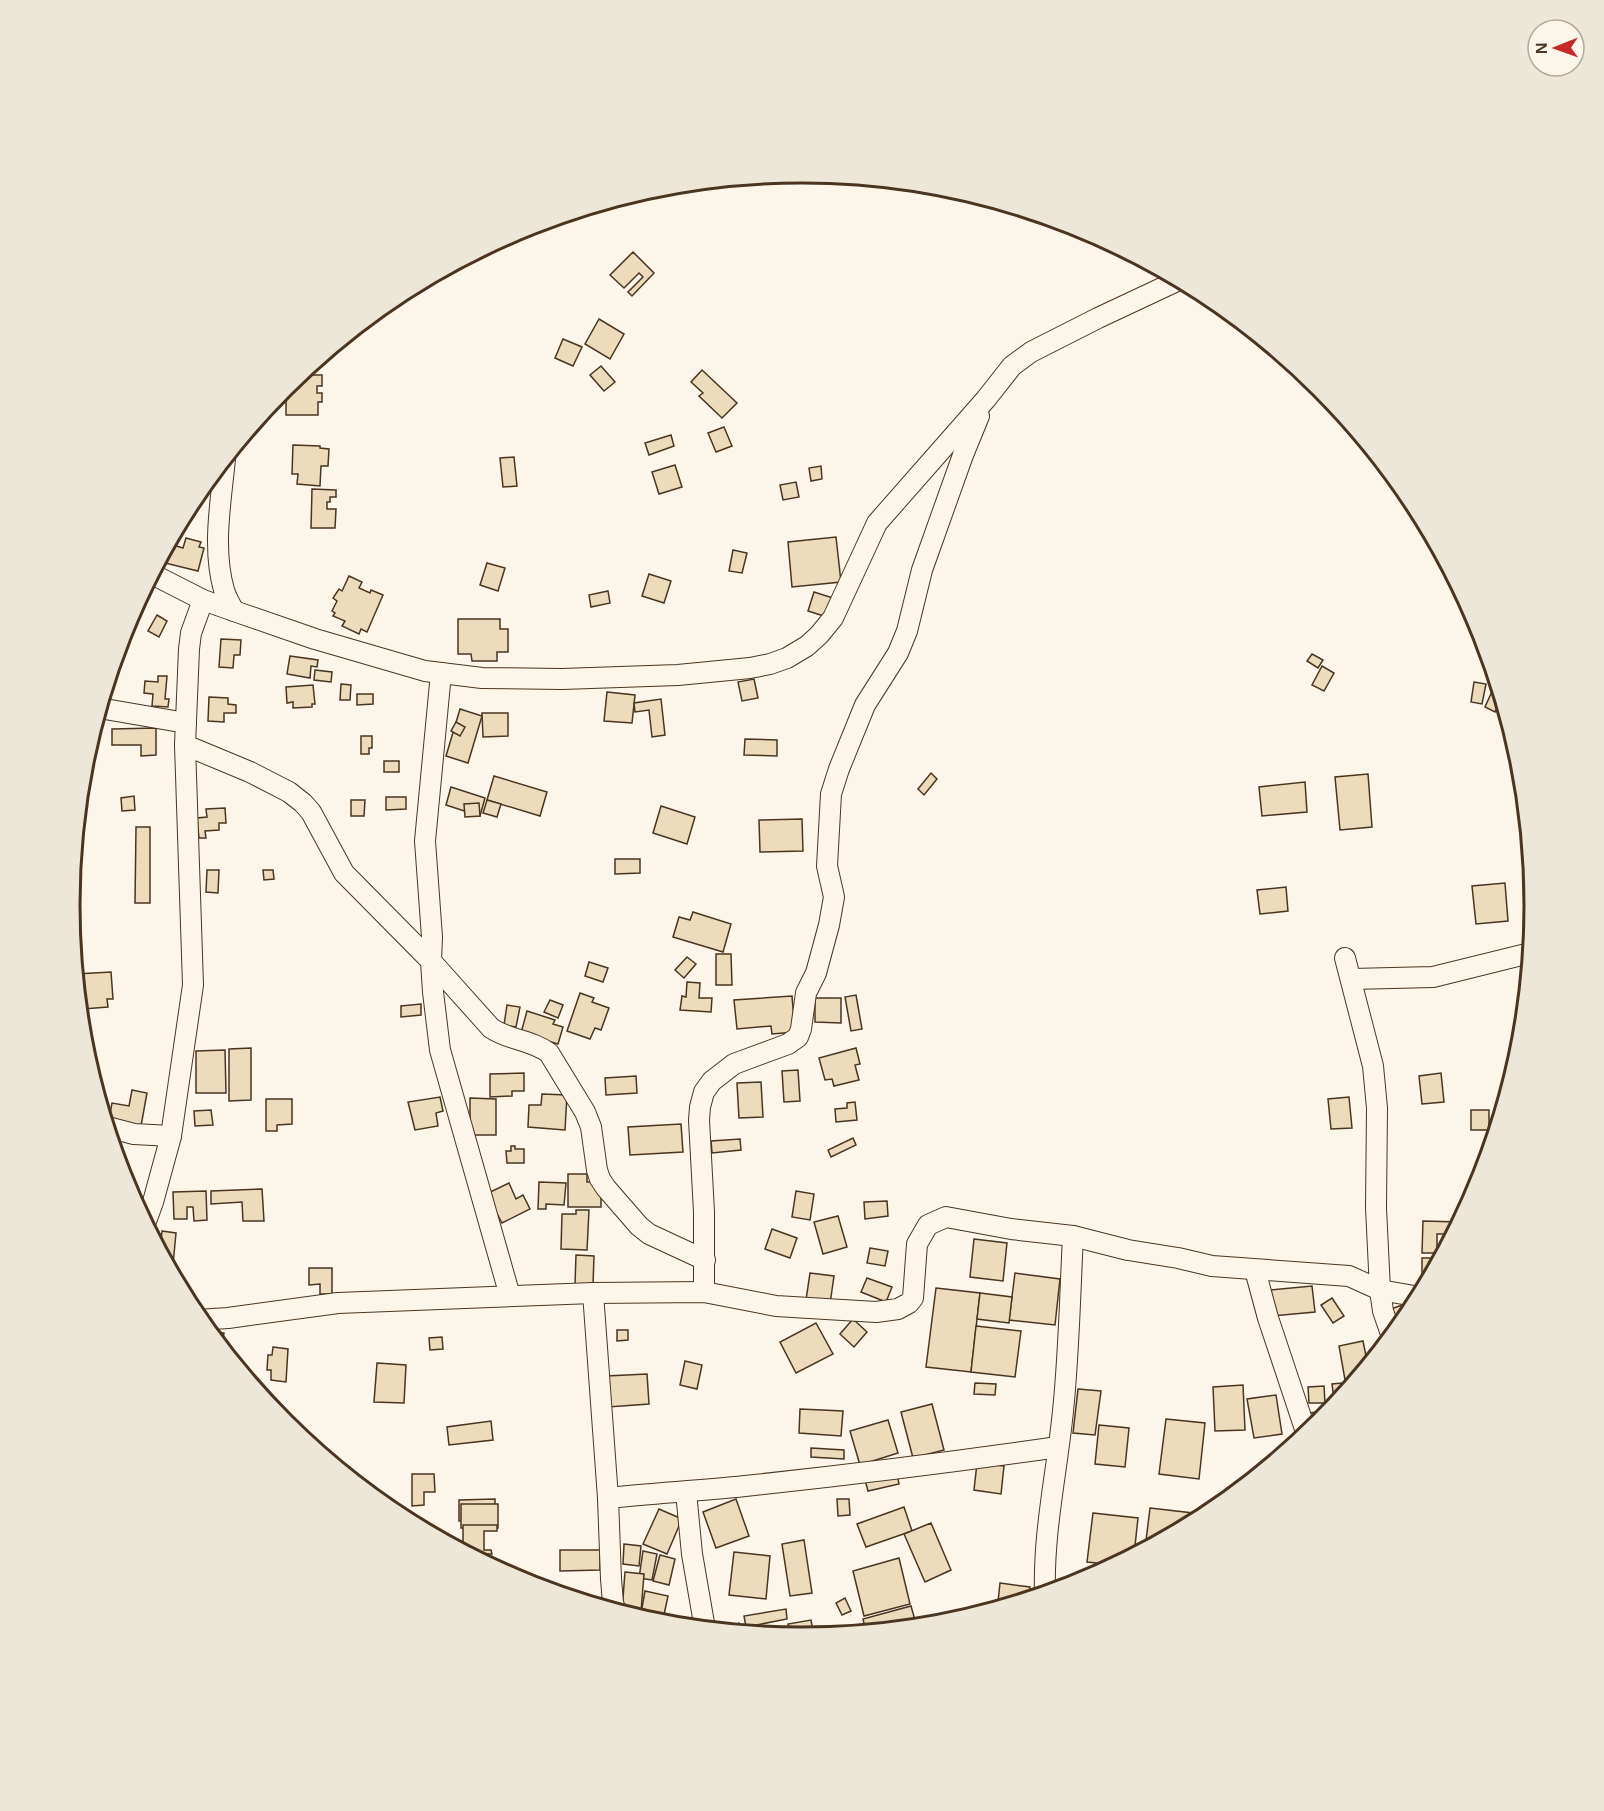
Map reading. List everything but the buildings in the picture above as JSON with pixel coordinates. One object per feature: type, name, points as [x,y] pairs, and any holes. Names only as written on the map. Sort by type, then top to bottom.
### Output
[{"type":"street","points":[[159,577],[203,600],[234,612],[405,666],[441,673],[494,678],[562,679],[650,676],[750,668],[787,658],[807,646],[833,618],[877,523],[986,399],[1012,366],[1024,356],[1170,284]]},
{"type":"street","points":[[704,1292],[705,1260],[699,1120],[704,1092],[712,1081],[734,1064],[788,1044],[798,1037],[806,993],[816,973],[834,897],[827,866],[833,784],[865,705],[898,653],[908,631],[922,570],[963,455],[986,399]]},
{"type":"street","points":[[224,473],[220,516],[220,564],[224,591],[234,612]]},
{"type":"street","points":[[149,1214],[171,1136],[193,985],[184,745],[191,633],[203,600]]},
{"type":"street","points":[[441,673],[425,842],[432,937],[433,992],[440,1050],[510,1296]]},
{"type":"street","points":[[107,709],[186,723]]},
{"type":"street","points":[[184,745],[260,777],[289,792],[303,803],[311,812],[344,873],[431,960],[490,1028],[500,1034],[540,1047],[549,1053],[590,1122],[600,1179],[639,1226],[649,1234],[705,1260]]},
{"type":"street","points":[[1352,979],[1433,977],[1523,955]]},
{"type":"street","points":[[1345,958],[1373,1066],[1377,1108],[1376,1208],[1380,1290],[1388,1327]]},
{"type":"street","points":[[115,1129],[134,1134],[171,1136]]},
{"type":"street","points":[[210,1319],[338,1303],[593,1293],[704,1292],[776,1305],[876,1312],[898,1309],[909,1304],[913,1298],[917,1244],[928,1225],[946,1217],[1011,1230],[1072,1236],[1128,1250],[1212,1266],[1349,1276],[1380,1290],[1410,1295]]},
{"type":"street","points":[[1045,1586],[1047,1540],[1063,1411],[1072,1236]]},
{"type":"street","points":[[1255,1270],[1268,1318],[1304,1425]]},
{"type":"street","points":[[593,1293],[613,1602]]},
{"type":"street","points":[[608,1498],[686,1492],[933,1465],[1058,1447]]},
{"type":"street","points":[[686,1492],[692,1554],[704,1621]]}]
